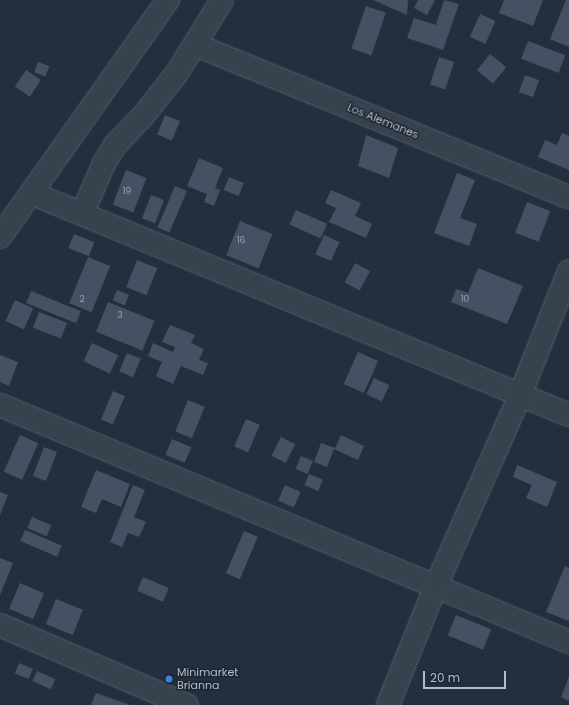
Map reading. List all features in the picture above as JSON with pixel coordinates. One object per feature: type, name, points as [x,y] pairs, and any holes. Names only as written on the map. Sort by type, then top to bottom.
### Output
[{"type":"street","points":[[0,237],[168,0]]},
{"type":"street","points":[[82,214],[104,163],[116,144],[143,116],[196,45],[222,0]]},
{"type":"street","name":"Los Alemanes","points":[[196,45],[569,197]]},
{"type":"street","points":[[31,193],[569,415]]},
{"type":"street","points":[[388,705],[435,588],[520,395],[569,271]]},
{"type":"street","points":[[0,404],[435,588],[569,642]]},
{"type":"street","points":[[0,625],[186,705]]},
{"type":"building","points":[[373,0],[408,0],[407,15]]},
{"type":"building","points":[[418,0],[435,0],[427,15],[414,8]]},
{"type":"building","points":[[444,0],[459,4],[443,50],[407,38],[414,18],[436,25]]},
{"type":"building","points":[[504,0],[543,0],[533,26],[499,13]]},
{"type":"building","points":[[566,0],[569,0],[569,47],[550,39]]},
{"type":"building","points":[[366,6],[386,13],[371,55],[351,49]]},
{"type":"building","points":[[480,14],[496,21],[485,44],[470,37]]},
{"type":"building","points":[[528,41],[565,55],[559,73],[521,59]]},
{"type":"building","points":[[490,54],[506,67],[493,84],[477,70]]},
{"type":"building","points":[[439,57],[454,62],[445,90],[430,85]]},
{"type":"building","points":[[38,62],[49,66],[46,76],[34,72]]},
{"type":"building","points":[[26,70],[41,80],[30,97],[15,87]]},
{"type":"building","points":[[525,75],[539,80],[533,97],[519,92]]},
{"type":"building","points":[[165,115],[180,121],[172,140],[157,134]]},
{"type":"building","points":[[562,133],[569,136],[569,170],[538,157],[545,140],[557,145]]},
{"type":"building","points":[[366,135],[398,148],[389,178],[358,166]]},
{"type":"building","points":[[199,158],[223,168],[215,188],[220,190],[214,206],[204,202],[207,194],[187,186]]},
{"type":"building","points":[[126,170],[147,178],[133,212],[113,205]]},
{"type":"building","points":[[457,173],[475,180],[460,218],[477,224],[469,246],[434,233]]},
{"type":"building","points":[[229,177],[244,183],[239,196],[224,190]]},
{"type":"building","points":[[175,186],[187,191],[169,233],[157,227]]},
{"type":"building","points":[[331,190],[361,203],[355,216],[372,224],[366,238],[329,222],[336,208],[325,203]]},
{"type":"building","points":[[151,195],[164,200],[155,223],[142,218]]},
{"type":"building","points":[[527,202],[550,211],[539,242],[515,233]]},
{"type":"building","points":[[296,210],[327,224],[321,238],[289,225]]},
{"type":"building","points":[[240,221],[272,234],[259,268],[226,255]]},
{"type":"building","points":[[74,234],[94,242],[89,256],[68,248]]},
{"type":"building","points":[[324,235],[340,242],[331,261],[315,254]]},
{"type":"building","points":[[88,257],[110,266],[92,312],[69,303]]},
{"type":"building","points":[[137,260],[157,268],[147,295],[126,287]]},
{"type":"building","points":[[355,263],[370,271],[360,290],[345,282]]},
{"type":"building","points":[[478,268],[523,286],[507,324],[451,302],[456,289],[468,293]]},
{"type":"building","points":[[117,290],[129,295],[125,305],[113,300]]},
{"type":"building","points":[[31,291],[81,311],[76,323],[26,303]]},
{"type":"building","points":[[15,300],[33,308],[24,329],[6,321]]},
{"type":"building","points":[[108,302],[154,321],[142,350],[96,332]]},
{"type":"building","points":[[39,312],[67,323],[61,339],[33,328]]},
{"type":"building","points":[[170,325],[195,335],[191,343],[204,349],[199,360],[208,363],[203,375],[181,366],[173,384],[156,376],[162,362],[148,356],[153,343],[173,352],[175,347],[162,342]]},
{"type":"building","points":[[92,343],[118,355],[110,373],[84,361]]},
{"type":"building","points":[[358,352],[378,361],[364,393],[344,384]]},
{"type":"building","points":[[127,353],[141,359],[133,377],[119,371]]},
{"type":"building","points":[[0,355],[18,362],[9,386],[0,382]]},
{"type":"building","points":[[374,378],[389,385],[382,401],[366,394]]},
{"type":"building","points":[[113,391],[125,396],[113,425],[101,420]]},
{"type":"building","points":[[188,400],[205,407],[192,438],[175,432]]},
{"type":"building","points":[[246,419],[260,425],[248,452],[234,447]]},
{"type":"building","points":[[20,435],[38,443],[22,480],[4,472]]},
{"type":"building","points":[[341,435],[364,446],[358,460],[334,449],[327,467],[314,462],[321,443],[335,448]]},
{"type":"building","points":[[281,437],[295,444],[286,463],[271,456]]},
{"type":"building","points":[[172,439],[191,447],[185,463],[165,455]]},
{"type":"building","points":[[44,447],[57,452],[46,481],[33,476]]},
{"type":"building","points":[[301,456],[313,461],[307,474],[296,469]]},
{"type":"building","points":[[517,465],[557,482],[547,507],[526,498],[532,485],[513,477]]},
{"type":"building","points":[[96,470],[130,484],[121,507],[102,499],[96,513],[81,507]]},
{"type":"building","points":[[309,474],[323,480],[318,491],[304,485]]},
{"type":"building","points":[[133,485],[145,490],[134,517],[146,522],[139,537],[128,533],[122,547],[110,542]]},
{"type":"building","points":[[285,485],[301,492],[294,507],[278,501]]},
{"type":"building","points":[[0,492],[8,495],[0,515]]},
{"type":"building","points":[[32,517],[51,525],[47,536],[27,528]]},
{"type":"building","points":[[25,530],[62,546],[57,557],[20,541]]},
{"type":"building","points":[[244,531],[258,537],[240,579],[226,573]]},
{"type":"building","points":[[0,558],[13,563],[0,595]]},
{"type":"building","points":[[565,566],[569,568],[569,621],[546,612]]},
{"type":"building","points":[[143,577],[169,588],[163,602],[137,591]]},
{"type":"building","points":[[20,583],[44,593],[33,619],[9,609]]},
{"type":"building","points":[[56,599],[83,610],[73,635],[46,624]]},
{"type":"building","points":[[456,615],[491,629],[483,650],[448,635]]},
{"type":"building","points":[[19,663],[33,669],[29,679],[15,673]]},
{"type":"building","points":[[37,671],[55,679],[51,689],[33,681]]},
{"type":"building","points":[[569,677],[569,701],[561,697]]},
{"type":"building","points":[[96,693],[130,705],[91,705]]},
{"type":"place","name":"Minimarket Brianna","points":[[169,679]]}]
